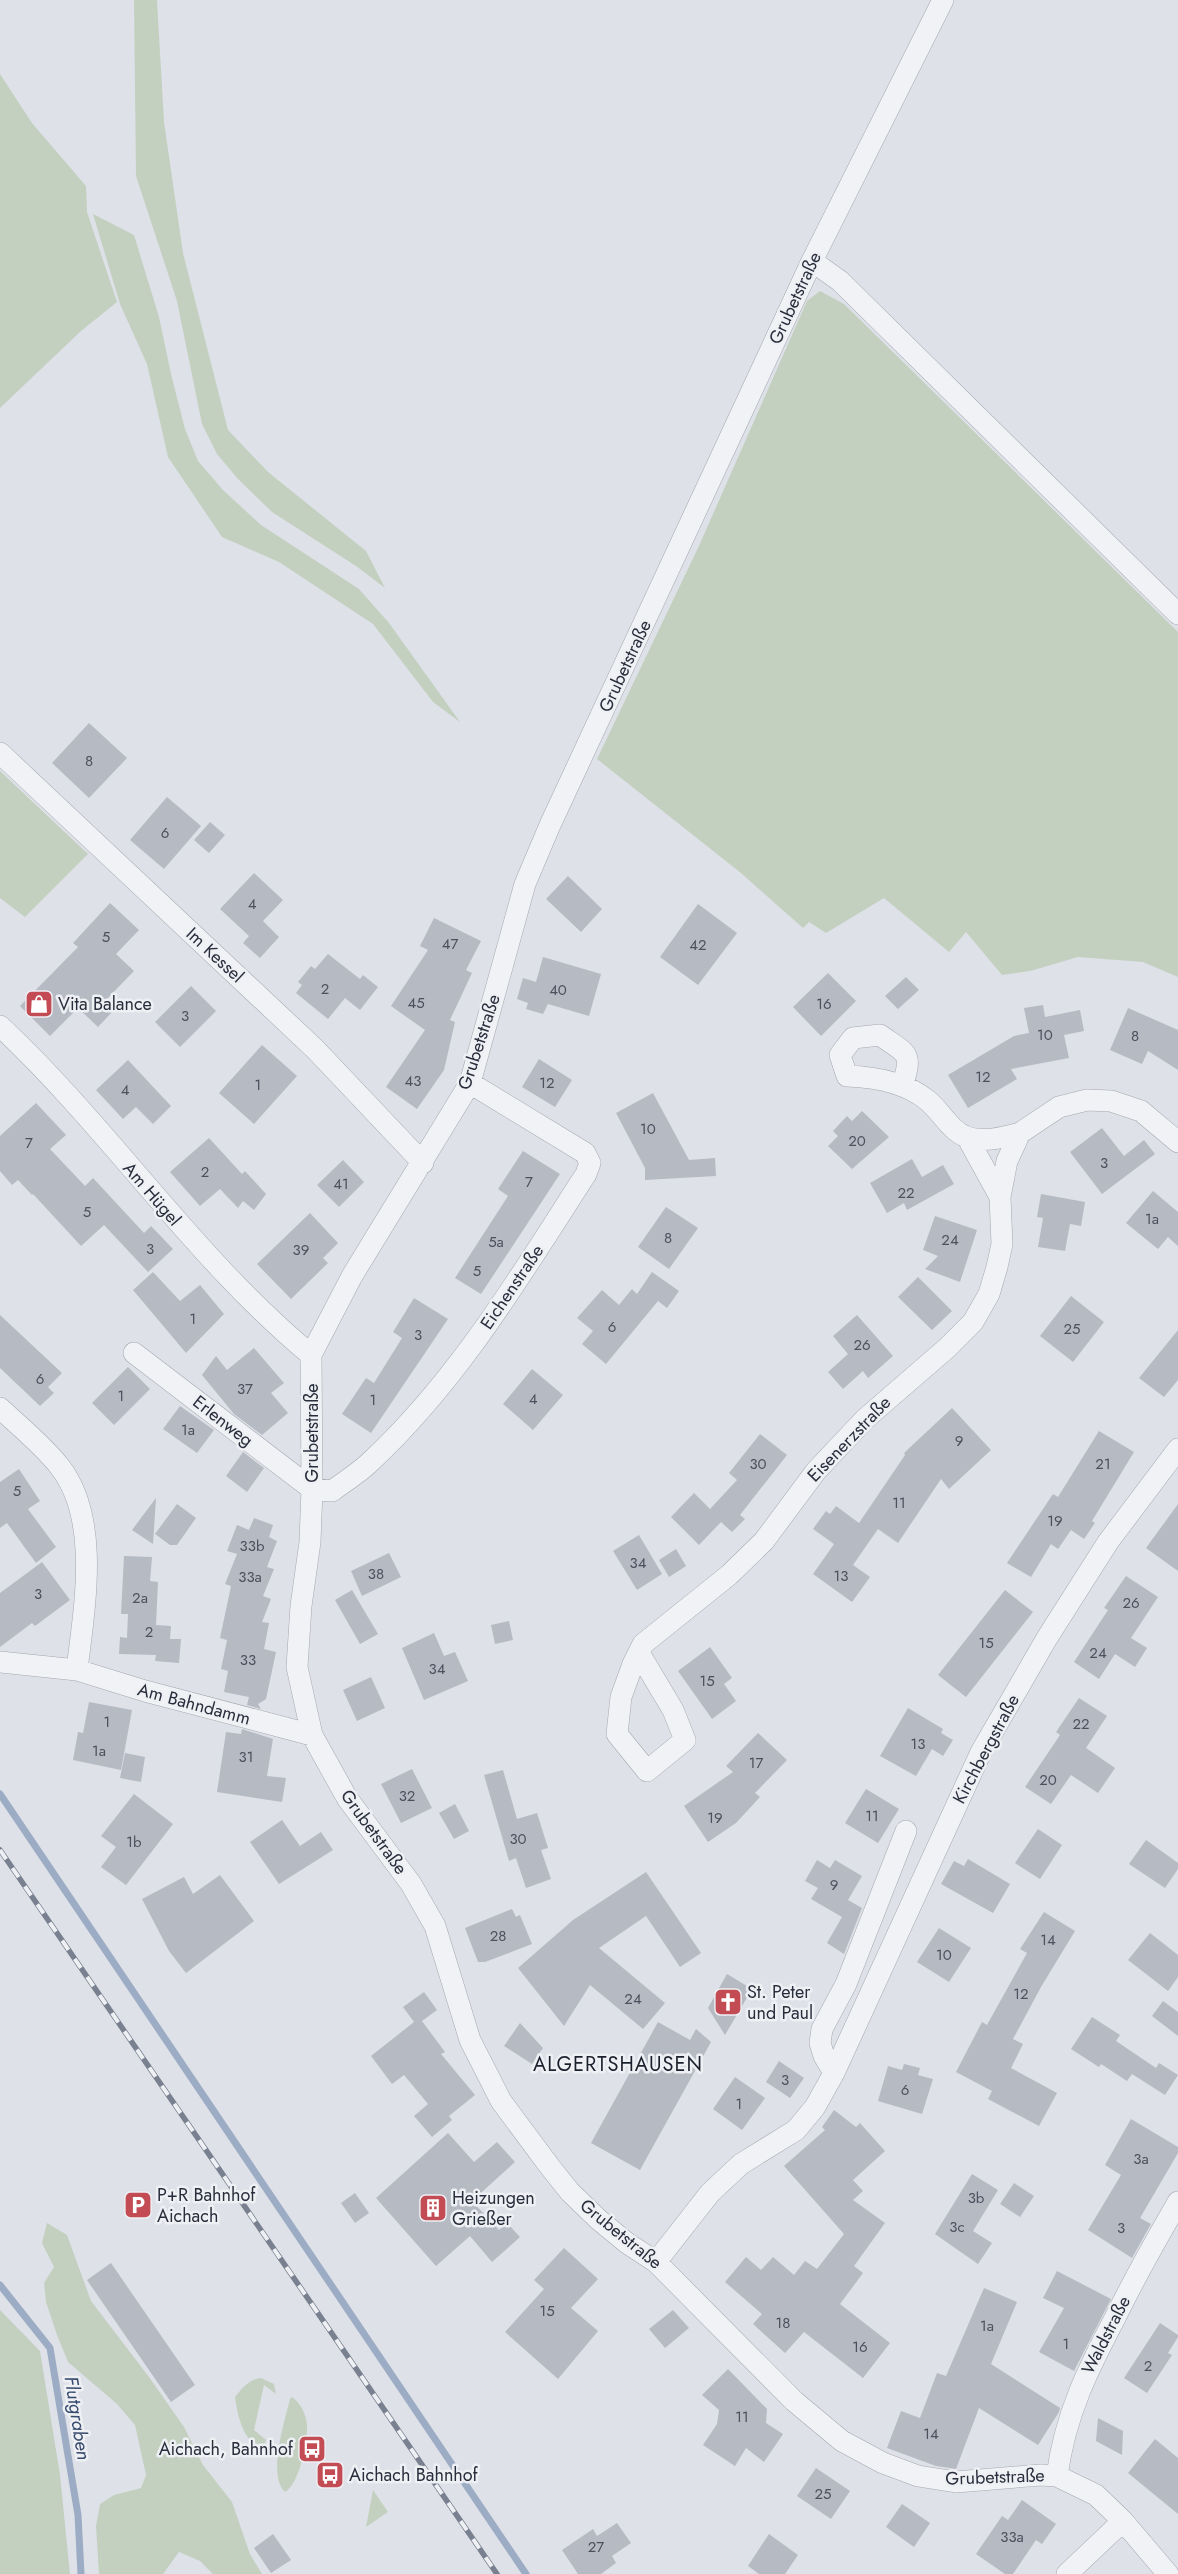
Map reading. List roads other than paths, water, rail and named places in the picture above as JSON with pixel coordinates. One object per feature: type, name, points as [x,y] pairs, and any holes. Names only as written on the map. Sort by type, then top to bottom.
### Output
[{"type":"street","name":"Grubetstraße","points":[[943,0],[812,261],[550,824],[525,884],[470,1083],[352,1276],[311,1355],[312,1489],[310,1542],[301,1606],[297,1667],[312,1736],[347,1798],[411,1884],[435,1926],[470,2040],[501,2101],[533,2146],[570,2192],[606,2226],[656,2262],[794,2401],[842,2441],[883,2464],[918,2476],[956,2482],[1041,2474],[1057,2476],[1096,2496],[1123,2521],[1168,2574]]},
{"type":"street","points":[[812,261],[840,281],[1178,614]]},
{"type":"street","name":"Im Kessel","points":[[0,753],[295,1031],[422,1163]]},
{"type":"street","name":"Am Hügel","points":[[0,1026],[41,1066],[186,1233],[284,1333],[311,1355]]},
{"type":"street","name":"Eichenstraße","points":[[312,1489],[332,1491],[367,1465],[414,1416],[467,1354],[508,1295],[586,1174],[590,1163],[585,1153],[470,1083]]},
{"type":"street","name":"Eisenerzstraße","points":[[902,1086],[927,1100],[951,1126],[967,1137],[1000,1197]]},
{"type":"street","points":[[967,1137],[994,1139],[1020,1133],[1059,1107],[1088,1100],[1103,1101],[1141,1111],[1178,1142]]},
{"type":"street","name":"Eisenerzstraße","points":[[639,1653],[673,1710],[685,1740],[647,1771],[617,1734],[621,1697],[639,1653],[644,1644],[728,1575],[764,1541],[816,1471],[865,1419],[947,1348],[973,1322],[989,1294],[1000,1252],[1000,1197],[1007,1161],[1020,1133]]},
{"type":"street","name":"Erlenweg","points":[[134,1353],[312,1489]]},
{"type":"street","points":[[0,1408],[61,1468],[77,1503],[85,1539],[87,1578],[76,1670]]},
{"type":"street","name":"Kirchbergstraße","points":[[656,2262],[710,2193],[741,2164],[796,2130],[815,2107],[834,2073],[981,1752],[1046,1638],[1105,1547],[1178,1449]]},
{"type":"street","name":"Am Bahndamm","points":[[0,1662],[76,1670],[144,1691],[312,1736]]},
{"type":"street","points":[[834,2073],[824,2056],[820,2043],[822,2029],[846,1984],[906,1831]]},
{"type":"street","name":"Waldstraße","points":[[1057,2476],[1060,2455],[1081,2383],[1148,2252],[1178,2202]]},
{"type":"street","points":[[1067,2574],[1123,2521]]},
{"type":"waterway","points":[[0,1794],[526,2574]]},
{"type":"waterway","name":"Flutgraben","points":[[0,2285],[50,2348],[78,2515],[81,2574]]},
{"type":"railway","points":[[0,1850],[497,2574]]},
{"type":"place","name":"Vita Balance","points":[[39,1004]]},
{"type":"place","name":"St. Peter und Paul","points":[[728,2002]]},
{"type":"place","name":"P+R Bahnhof Aichach","points":[[138,2205]]},
{"type":"place","name":"Heizungen Grießer","points":[[433,2208]]},
{"type":"place","name":"Aichach, Bahnhof","points":[[312,2449]]},
{"type":"place","name":"Aichach Bahnhof","points":[[330,2475]]},
{"type":"district","name":"ALGERTSHAUSEN","points":[[618,2064]]}]
